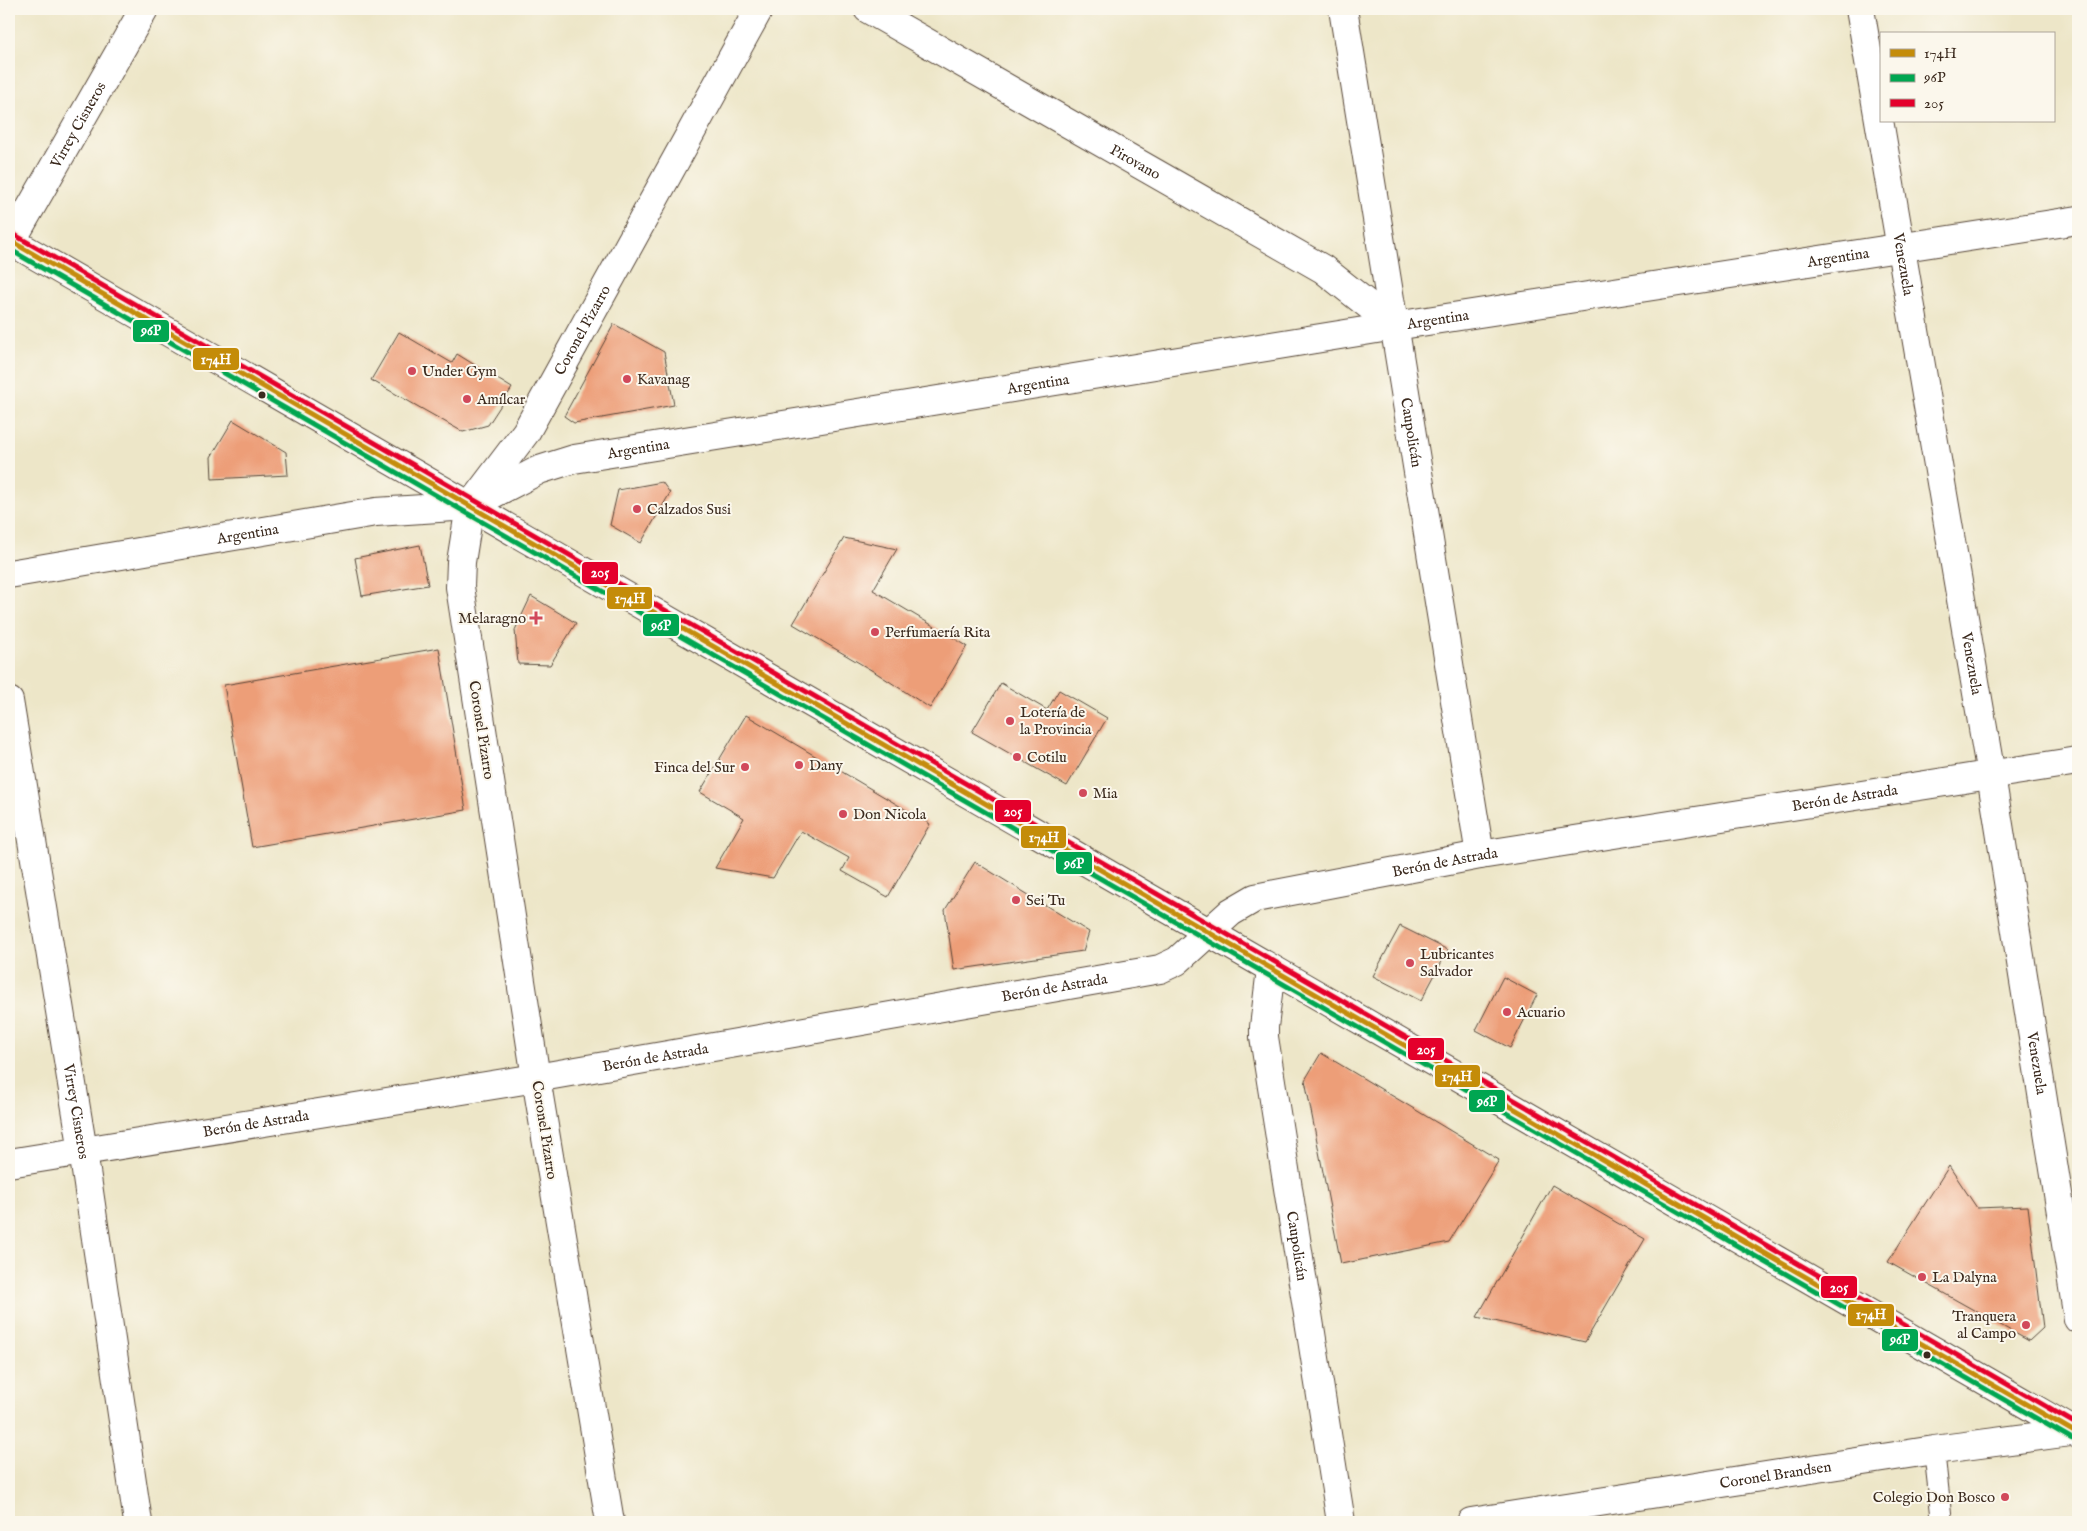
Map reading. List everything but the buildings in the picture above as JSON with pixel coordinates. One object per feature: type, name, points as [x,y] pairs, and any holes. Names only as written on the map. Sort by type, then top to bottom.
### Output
[{"type":"street","name":"Virrey Cisneros","points":[[10,241],[144,9]]},
{"type":"street","name":"Coronel Pizarro","points":[[610,1522],[536,1078],[460,587],[461,562],[470,506],[526,432],[758,9]]},
{"type":"street","name":"Pirovano","points":[[868,9],[1323,270],[1395,326]]},
{"type":"street","name":"Caupolicán","points":[[1343,9],[1480,855]]},
{"type":"street","name":"Venezuela","points":[[1860,9],[1991,775],[2078,1319]]},
{"type":"street","name":"Argentina","points":[[9,574],[376,512],[470,506],[539,470],[574,459],[1395,326],[2078,220]]},
{"type":"street","points":[[10,241],[1271,969],[2077,1429]]},
{"type":"street","name":"Virrey Cisneros","points":[[9,702],[83,1150],[138,1522]]},
{"type":"street","name":"Berón de Astrada","points":[[9,1163],[536,1078],[1160,969],[1177,961],[1231,912],[1256,898],[1480,855],[2078,761]]},
{"type":"street","name":"Caupolicán","points":[[1271,969],[1264,1037],[1341,1522]]},
{"type":"street","name":"Coronel Brandsen","points":[[1471,1522],[2077,1429]]},
{"type":"lane","points":[[1934,1450],[1942,1522]]},
{"type":"transit line","name":"205","points":[[13,234],[2078,1425]]},
{"type":"transit line","name":"174H","points":[[9,240],[2078,1434]]},
{"type":"transit line","name":"96P","points":[[9,249],[2074,1440]]},
{"type":"place","name":"Under Gym","points":[[412,371]]},
{"type":"place","name":"Kavanag","points":[[627,379]]},
{"type":"place","name":"Amílcar","points":[[467,399]]},
{"type":"place","name":"Calzados Susi","points":[[637,509]]},
{"type":"place","name":"Melaragno","points":[[536,618]]},
{"type":"place","name":"Perfumaería Rita","points":[[875,632]]},
{"type":"place","name":"Lotería de la Provincia","points":[[1010,721]]},
{"type":"place","name":"Cotilu","points":[[1017,757]]},
{"type":"place","name":"Dany","points":[[799,765]]},
{"type":"place","name":"Finca del Sur","points":[[745,767]]},
{"type":"place","name":"Mia","points":[[1083,793]]},
{"type":"place","name":"Don Nicola","points":[[843,814]]},
{"type":"place","name":"Sei Tu","points":[[1016,900]]},
{"type":"place","name":"Lubricantes Salvador","points":[[1410,963]]},
{"type":"place","name":"Acuario","points":[[1507,1012]]},
{"type":"place","name":"La Dalyna","points":[[1922,1277]]},
{"type":"place","name":"Tranquera al Campo","points":[[2026,1325]]},
{"type":"place","name":"Colegio Don Bosco","points":[[2005,1497]]}]
